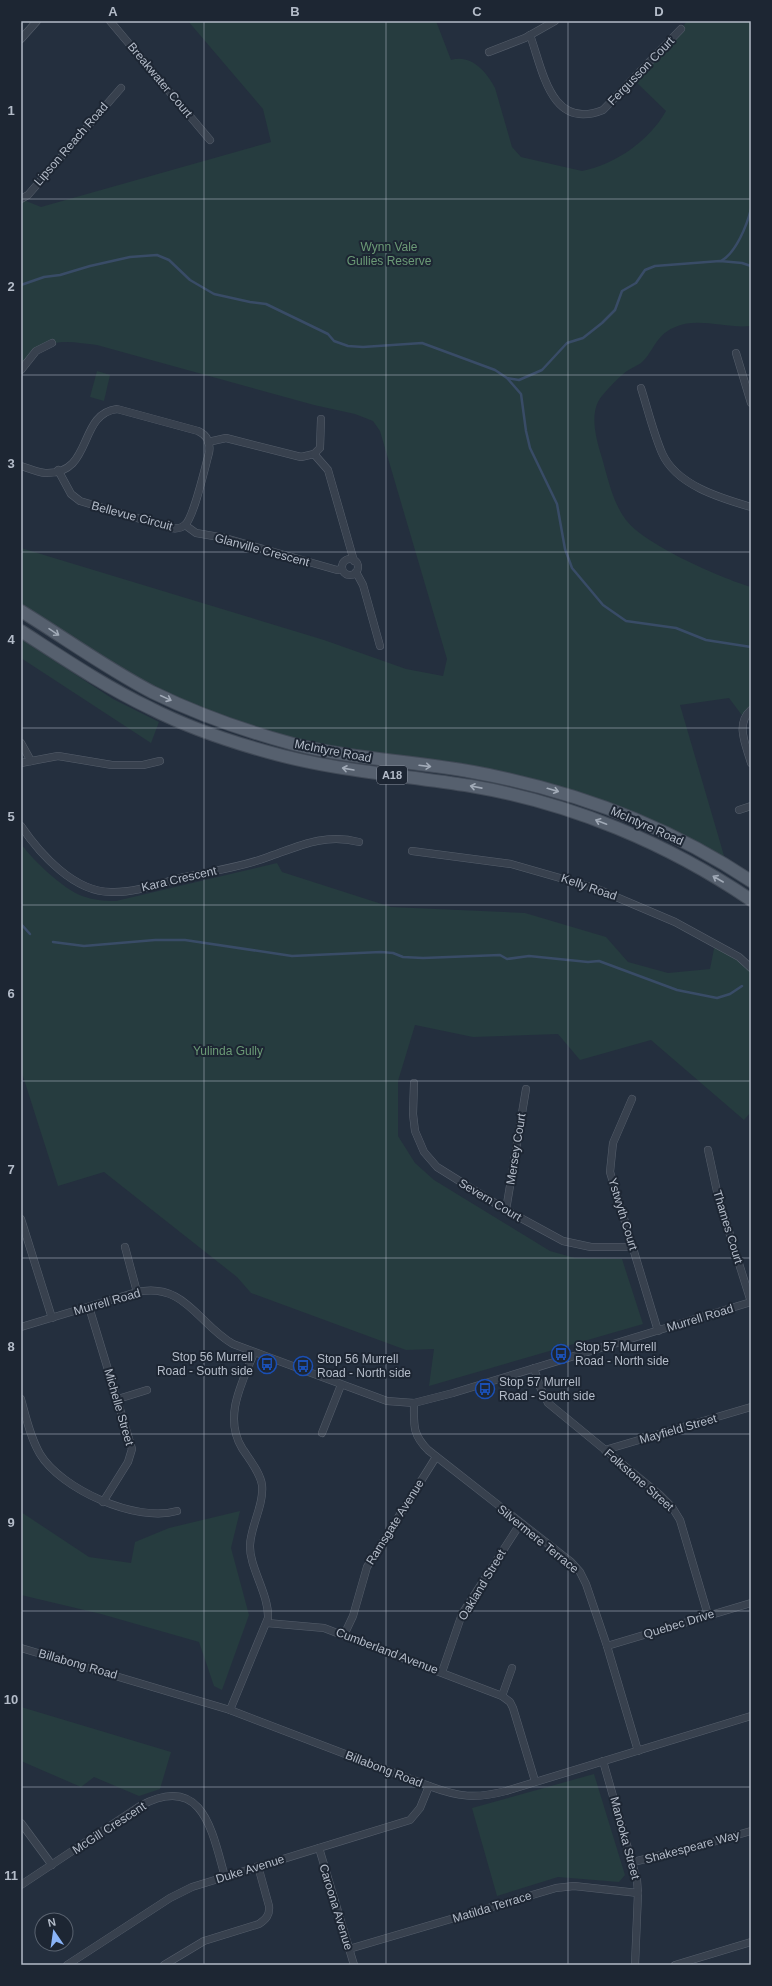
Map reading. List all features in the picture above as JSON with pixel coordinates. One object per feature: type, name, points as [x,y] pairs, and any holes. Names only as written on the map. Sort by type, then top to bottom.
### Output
[{"type":"main road","name":"McIntyre Road","points":[[21,610],[115,671],[152,691],[215,719],[295,744],[354,756],[471,772],[532,785],[573,796],[614,811],[678,839],[751,881]]},
{"type":"main road","name":"McIntyre Road","points":[[21,631],[106,685],[150,708],[196,728],[262,750],[298,760],[352,770],[471,786],[532,799],[567,809],[649,842],[680,857],[751,900]]},
{"type":"street","points":[[21,38],[37,21]]},
{"type":"street","name":"Breakwater Court","points":[[110,21],[210,140]]},
{"type":"street","points":[[488,52],[530,35],[555,21]]},
{"type":"street","name":"Fergusson Court","points":[[530,35],[550,92],[556,103],[565,110],[581,115],[592,114],[603,110],[681,29]]},
{"type":"street","name":"Lipson Reach Road","points":[[21,199],[28,194],[120,88]]},
{"type":"street","points":[[21,370],[36,351],[52,343]]},
{"type":"street","points":[[736,353],[751,402]]},
{"type":"street","points":[[641,388],[662,454],[670,465],[690,482],[718,497],[751,507]]},
{"type":"street","points":[[21,466],[44,473],[58,470],[75,461],[82,452],[94,422],[99,416],[111,410],[124,410],[198,431],[205,436],[208,442],[226,438],[301,457],[314,454],[320,448],[321,419]]},
{"type":"street","name":"Bellevue Circuit","points":[[58,470],[71,494],[80,501],[172,528],[185,525],[192,514],[209,453],[208,442]]},
{"type":"street","points":[[314,454],[328,470],[354,561],[357,566],[356,572],[363,585],[380,646]]},
{"type":"street","name":"Glanville Crescent","points":[[185,525],[196,533],[224,538],[337,570],[342,569]]},
{"type":"street","points":[[354,561],[345,561],[342,569],[345,574],[351,575],[356,572]]},
{"type":"street","points":[[751,710],[744,718],[741,726],[751,763]]},
{"type":"street","points":[[21,743],[31,760]]},
{"type":"street","points":[[21,763],[58,756],[112,765],[128,766],[142,765],[160,760]]},
{"type":"street","points":[[739,810],[751,806]]},
{"type":"street","name":"Kara Crescent","points":[[21,826],[34,845],[69,878],[88,888],[109,892],[140,888],[258,860],[315,841],[336,838],[359,842]]},
{"type":"street","name":"Kelly Road","points":[[412,851],[511,864],[595,888],[675,922],[732,954],[751,968]]},
{"type":"street","name":"Severn Court","points":[[414,1083],[414,1122],[419,1143],[424,1152],[442,1171],[506,1210],[563,1241],[592,1247],[632,1247]]},
{"type":"street","name":"Mersey Court","points":[[506,1210],[526,1089]]},
{"type":"street","name":"Ystwyth Court","points":[[632,1099],[614,1137],[610,1168],[612,1185],[658,1331]]},
{"type":"street","name":"Thames Court","points":[[708,1150],[718,1196],[751,1302]]},
{"type":"street","points":[[21,1219],[52,1318]]},
{"type":"street","points":[[124,1247],[137,1292]]},
{"type":"street","name":"Murrell Road","points":[[21,1327],[137,1292],[157,1291],[176,1297],[189,1305],[218,1335],[233,1344],[387,1401],[414,1403],[751,1302]]},
{"type":"street","name":"Michelle Street","points":[[88,1307],[131,1440],[132,1452],[128,1462],[103,1502]]},
{"type":"street","points":[[230,1710],[267,1622],[267,1606],[250,1545],[262,1497],[262,1486],[257,1472],[236,1436],[233,1418],[238,1396],[254,1353]]},
{"type":"street","name":"Folkstone Street","points":[[534,1368],[540,1387],[548,1403],[660,1495],[676,1511],[708,1615]]},
{"type":"street","points":[[322,1433],[341,1385]]},
{"type":"street","points":[[118,1399],[146,1390]]},
{"type":"street","points":[[21,1399],[34,1442],[45,1460],[61,1475],[103,1502],[150,1514],[162,1515],[177,1511]]},
{"type":"street","name":"Silvermere Terrace","points":[[414,1403],[416,1435],[422,1444],[436,1457],[520,1524],[571,1562],[582,1575],[607,1646],[638,1750]]},
{"type":"street","name":"Mayfield Street","points":[[605,1450],[751,1407]]},
{"type":"street","name":"Ramsgate Avenue","points":[[344,1636],[353,1616],[367,1567],[436,1457]]},
{"type":"street","name":"Oakland Street","points":[[442,1672],[462,1614],[520,1524]]},
{"type":"street","name":"Quebec Drive","points":[[607,1646],[751,1603]]},
{"type":"street","name":"Cumberland Avenue","points":[[267,1622],[324,1628],[502,1696],[510,1702],[513,1708],[535,1781]]},
{"type":"street","name":"Billabong Road","points":[[21,1648],[230,1710],[458,1796],[473,1797],[490,1795],[751,1716]]},
{"type":"street","points":[[502,1696],[512,1668]]},
{"type":"street","name":"Manooka Street","points":[[603,1761],[633,1862],[638,1893],[634,1965]]},
{"type":"street","name":"Duke Avenue","points":[[67,1965],[178,1893],[225,1876],[410,1820],[420,1808],[429,1786]]},
{"type":"street","name":"McGill Crescent","points":[[21,1885],[140,1806],[158,1798],[172,1796],[181,1797],[195,1804],[206,1816],[212,1829],[225,1876]]},
{"type":"street","points":[[21,1823],[52,1865]]},
{"type":"street","name":"Shakespeare Way","points":[[633,1862],[695,1847],[751,1831]]},
{"type":"street","name":"Caroona Avenue","points":[[319,1848],[354,1965]]},
{"type":"street","points":[[164,1965],[204,1941],[259,1924],[266,1918],[270,1912],[258,1866]]},
{"type":"street","name":"Matilda Terrace","points":[[349,1949],[560,1887],[574,1886],[638,1893]]},
{"type":"street","points":[[675,1965],[751,1942]]},
{"type":"green space","name":"Wynn Vale Gullies Reserve","points":[[188,21],[436,21],[451,60],[465,59],[477,65],[495,88],[512,147],[521,157],[582,171],[607,163],[630,150],[659,122],[666,111],[633,79],[687,21],[751,21],[751,326],[692,323],[667,331],[662,335],[641,363],[624,373],[607,390],[598,402],[594,423],[596,437],[614,498],[626,520],[649,540],[684,560],[751,587],[751,710],[744,718],[729,698],[680,705],[727,866],[573,796],[354,756],[188,708],[21,611],[21,548],[324,640],[406,669],[443,676],[447,659],[380,431],[373,421],[355,414],[314,405],[97,345],[74,342],[59,342],[51,344],[35,353],[21,370],[21,199],[41,207],[271,142],[263,109]]},
{"type":"green space","points":[[97,371],[110,375],[104,401],[90,397]]},
{"type":"green space","points":[[21,639],[113,699],[159,722],[151,743],[21,658]]},
{"type":"green space","name":"Yulinda Gully","points":[[21,844],[57,881],[82,896],[94,899],[116,901],[277,863],[282,872],[391,907],[525,913],[606,937],[628,962],[668,973],[710,969],[715,944],[743,960],[751,970],[751,1112],[744,1120],[651,1040],[580,1060],[558,1034],[473,1037],[415,1025],[398,1081],[398,1136],[415,1163],[434,1180],[550,1251],[575,1258],[622,1259],[643,1324],[429,1386],[434,1349],[406,1350],[251,1293],[237,1277],[104,1172],[58,1186],[21,1070]]},
{"type":"green space","points":[[240,1511],[231,1548],[249,1615],[222,1690],[214,1686],[199,1642],[101,1614],[21,1595],[21,1512],[89,1557],[131,1563],[135,1542],[169,1528]]},
{"type":"green space","points":[[21,1707],[171,1752],[160,1789],[139,1796],[94,1777],[81,1787],[21,1761]]},
{"type":"green space","points":[[594,1774],[625,1875],[619,1882],[558,1877],[497,1896],[472,1808]]},
{"type":"waterway","points":[[721,261],[736,245],[747,223],[751,209]]},
{"type":"waterway","points":[[21,285],[44,277],[60,275],[90,266],[130,257],[157,255],[169,260],[190,280],[214,294],[266,304],[328,334],[334,341],[348,346],[363,347],[422,343],[495,370],[507,378],[519,380],[542,370],[567,343],[583,338],[602,323],[615,310],[622,291],[636,283],[645,270],[655,266],[720,261],[742,263],[751,266]]},
{"type":"waterway","points":[[507,378],[521,394],[530,448],[557,504],[565,549],[572,568],[603,605],[626,621],[676,628],[706,640],[751,647]]},
{"type":"waterway","points":[[21,924],[30,934]]},
{"type":"waterway","points":[[53,942],[84,946],[155,940],[185,940],[292,956],[381,952],[393,953],[403,957],[423,958],[500,955],[507,959],[529,956],[588,962],[599,961],[677,990],[717,998],[730,994],[742,986]]},
{"type":"place","name":"Stop 57 Murrell Road - North side","points":[[561,1354]]},
{"type":"place","name":"Stop 56 Murrell Road - South side","points":[[267,1364]]},
{"type":"place","name":"Stop 56 Murrell Road - North side","points":[[303,1366]]},
{"type":"place","name":"Stop 57 Murrell Road - South side","points":[[485,1389]]}]
